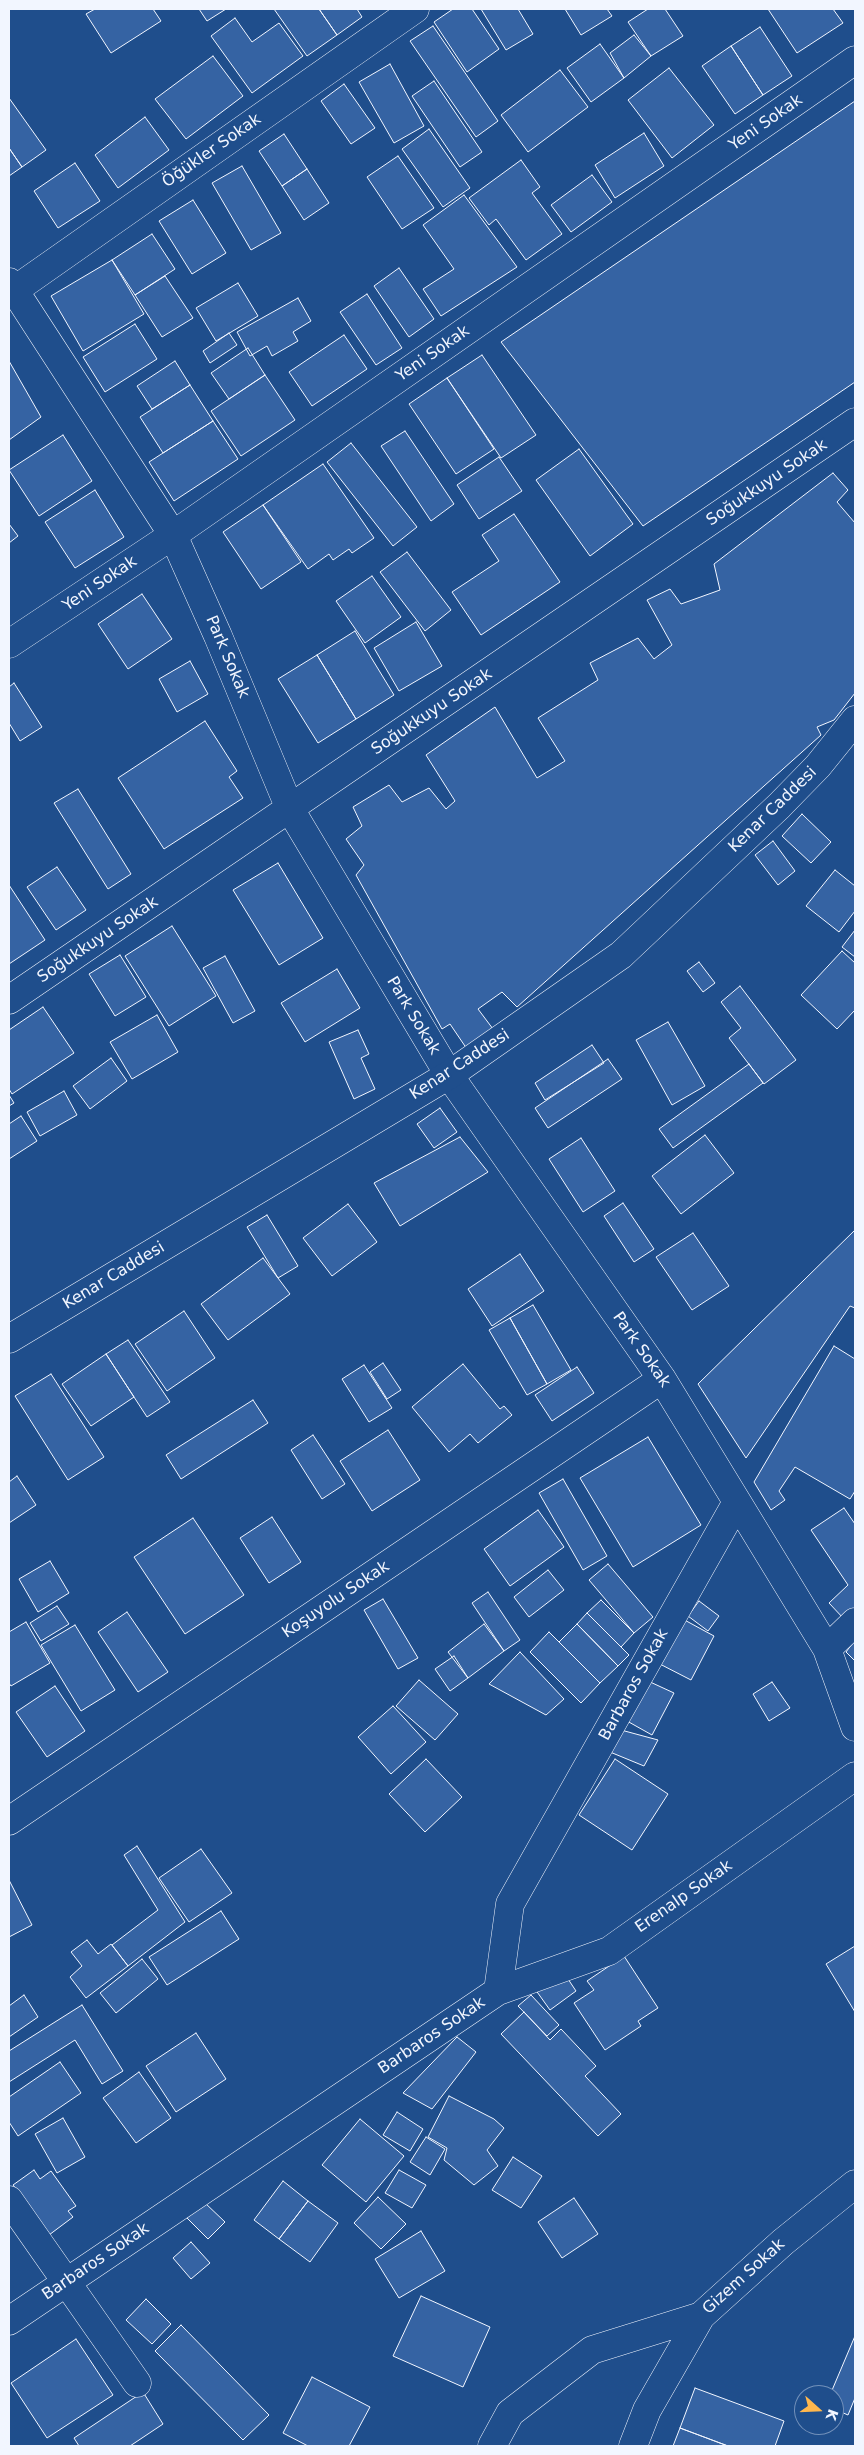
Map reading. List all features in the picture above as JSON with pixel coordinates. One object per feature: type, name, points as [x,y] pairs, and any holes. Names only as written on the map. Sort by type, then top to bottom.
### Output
[{"type":"street","name":"Öğükler Sokak","points":[[11,289],[415,9]]},
{"type":"street","name":"Yeni Sokak","points":[[9,644],[173,535],[855,60]]},
{"type":"street","name":"Park Sokak","points":[[11,289],[173,535],[218,636],[290,809],[449,1075],[662,1379],[827,1649],[855,1727]]},
{"type":"street","name":"Soğukkuyu Sokak","points":[[9,1000],[855,422]]},
{"type":"street","name":"Kenar Caddesi","points":[[9,1339],[449,1075],[621,955],[818,766],[855,720]]},
{"type":"street","name":"Koşuyolu Sokak","points":[[9,1821],[662,1379]]},
{"type":"street","name":"Barbaros Sokak","points":[[9,2320],[498,1991],[510,1904],[737,1502]]},
{"type":"street","points":[[827,1649],[855,1622]]},
{"type":"street","name":"Erenalp Sokak","points":[[498,1991],[609,1951],[855,1776]]},
{"type":"street","name":"Gizem Sokak","points":[[633,2446],[647,2410],[701,2316],[783,2242],[855,2184]]},
{"type":"street","points":[[9,2200],[137,2383]]},
{"type":"street","points":[[492,2446],[510,2413],[592,2350],[701,2316]]},
{"type":"building","points":[[95,9],[153,9],[161,21],[111,53],[86,14]]},
{"type":"building","points":[[199,9],[226,9],[207,21]]},
{"type":"building","points":[[274,9],[319,9],[337,35],[307,56]]},
{"type":"building","points":[[319,9],[357,9],[362,17],[337,35]]},
{"type":"building","points":[[453,9],[472,9],[499,49],[467,72],[434,22]]},
{"type":"building","points":[[481,9],[518,9],[533,34],[506,50]]},
{"type":"building","points":[[565,9],[607,9],[612,16],[581,35]]},
{"type":"building","points":[[648,9],[665,9],[683,36],[651,56],[628,22]]},
{"type":"building","points":[[768,9],[833,9],[843,23],[797,53]]},
{"type":"building","points":[[235,18],[252,42],[279,23],[303,56],[252,93],[211,36]]},
{"type":"building","points":[[433,26],[498,121],[476,137],[410,41]]},
{"type":"building","points":[[760,27],[792,76],[763,95],[731,46]]},
{"type":"building","points":[[634,35],[651,56],[624,78],[610,53]]},
{"type":"building","points":[[600,44],[624,78],[591,102],[567,68]]},
{"type":"building","points":[[731,46],[763,95],[735,114],[702,66]]},
{"type":"building","points":[[213,56],[243,96],[186,139],[155,99]]},
{"type":"building","points":[[390,64],[424,126],[394,143],[359,82]]},
{"type":"building","points":[[669,68],[714,125],[672,158],[628,100]]},
{"type":"building","points":[[560,70],[588,107],[528,152],[501,115]]},
{"type":"building","points":[[434,81],[482,152],[460,167],[412,96]]},
{"type":"building","points":[[344,84],[375,128],[351,144],[321,101]]},
{"type":"building","points":[[9,98],[46,150],[22,167],[9,148]]},
{"type":"building","points":[[855,101],[855,382],[643,526],[501,342]]},
{"type":"building","points":[[145,117],[169,150],[118,188],[95,155]]},
{"type":"building","points":[[429,129],[470,188],[443,207],[402,149]]},
{"type":"building","points":[[644,133],[664,166],[615,198],[595,165]]},
{"type":"building","points":[[284,134],[307,169],[282,186],[259,151]]},
{"type":"building","points":[[9,148],[22,167],[9,176]]},
{"type":"building","points":[[398,156],[434,208],[402,229],[367,177]]},
{"type":"building","points":[[521,160],[540,187],[532,193],[562,234],[526,260],[496,219],[489,225],[469,198]]},
{"type":"building","points":[[75,163],[100,201],[58,228],[34,191]]},
{"type":"building","points":[[242,166],[281,233],[251,250],[212,183]]},
{"type":"building","points":[[307,169],[329,203],[304,220],[282,186]]},
{"type":"building","points":[[592,175],[612,202],[571,232],[551,205]]},
{"type":"building","points":[[464,195],[517,267],[441,316],[423,289],[454,269],[423,225]]},
{"type":"building","points":[[193,200],[226,253],[192,274],[159,221]]},
{"type":"building","points":[[152,234],[175,269],[135,295],[112,260]]},
{"type":"building","points":[[112,260],[144,314],[83,351],[51,296]]},
{"type":"building","points":[[399,268],[434,319],[409,337],[374,286]]},
{"type":"building","points":[[165,276],[193,318],[162,337],[135,295]]},
{"type":"building","points":[[238,283],[258,316],[216,341],[196,308]]},
{"type":"building","points":[[367,294],[402,348],[376,365],[340,312]]},
{"type":"building","points":[[298,298],[311,321],[293,332],[298,341],[272,356],[267,346],[250,356],[237,332]]},
{"type":"building","points":[[135,324],[157,359],[105,392],[83,357]]},
{"type":"building","points":[[229,333],[237,345],[210,363],[203,351]]},
{"type":"building","points":[[344,335],[367,369],[312,406],[289,372]]},
{"type":"building","points":[[248,348],[265,375],[229,399],[211,373]]},
{"type":"building","points":[[482,355],[536,435],[501,458],[447,378]]},
{"type":"building","points":[[9,361],[41,417],[9,440]]},
{"type":"building","points":[[175,361],[190,385],[152,409],[137,386]]},
{"type":"building","points":[[265,375],[295,420],[241,456],[211,411]]},
{"type":"building","points":[[447,378],[494,449],[456,474],[409,404]]},
{"type":"building","points":[[190,385],[213,421],[163,453],[140,417]]},
{"type":"building","points":[[213,421],[238,459],[174,501],[149,462]]},
{"type":"building","points":[[405,431],[454,504],[431,521],[381,446]]},
{"type":"building","points":[[63,435],[92,481],[39,516],[9,470]]},
{"type":"building","points":[[351,443],[417,527],[393,546],[327,462]]},
{"type":"building","points":[[579,449],[633,524],[590,556],[536,480]]},
{"type":"building","points":[[499,457],[522,491],[479,519],[457,485]]},
{"type":"building","points":[[323,464],[374,538],[352,553],[349,549],[333,560],[329,554],[308,569],[263,505]]},
{"type":"building","points":[[833,473],[848,490],[837,502],[855,523],[855,693],[834,720],[817,727],[821,735],[517,1007],[502,992],[478,1009],[493,1029],[469,1052],[450,1024],[442,1029],[356,875],[364,865],[346,839],[362,826],[353,807],[389,785],[402,802],[429,788],[446,809],[455,801],[426,755],[495,707],[537,778],[565,761],[538,718],[598,680],[590,663],[638,638],[654,659],[672,645],[647,600],[670,589],[681,604],[720,590],[714,564]]},
{"type":"building","points":[[95,490],[124,537],[75,568],[45,522]]},
{"type":"building","points":[[263,505],[301,562],[261,589],[223,532]]},
{"type":"building","points":[[514,514],[560,582],[481,635],[452,592],[499,561],[482,535]]},
{"type":"building","points":[[9,524],[18,536],[9,543]]},
{"type":"building","points":[[407,552],[451,610],[425,631],[380,572]]},
{"type":"building","points":[[372,576],[401,617],[365,643],[336,601]]},
{"type":"building","points":[[142,594],[172,639],[128,669],[98,624]]},
{"type":"building","points":[[416,622],[442,666],[399,691],[374,648]]},
{"type":"building","points":[[355,631],[394,695],[356,719],[317,655]]},
{"type":"building","points":[[317,655],[356,719],[318,743],[278,679]]},
{"type":"building","points":[[190,661],[208,694],[177,712],[159,679]]},
{"type":"building","points":[[14,683],[42,727],[20,741],[9,723],[9,687]]},
{"type":"building","points":[[205,721],[237,771],[229,777],[243,798],[164,849],[118,778]]},
{"type":"building","points":[[78,789],[131,874],[108,889],[54,803]]},
{"type":"building","points":[[802,814],[831,842],[811,863],[782,836]]},
{"type":"building","points":[[773,841],[795,871],[778,885],[755,855]]},
{"type":"building","points":[[278,863],[323,938],[279,965],[233,890]]},
{"type":"building","points":[[57,867],[86,910],[56,930],[27,887]]},
{"type":"building","points":[[835,870],[855,886],[855,911],[839,932],[806,906]]},
{"type":"building","points":[[9,885],[45,940],[9,964]]},
{"type":"building","points":[[172,926],[216,996],[169,1026],[125,956]]},
{"type":"building","points":[[855,930],[855,957],[842,947]]},
{"type":"building","points":[[842,951],[855,963],[855,1010],[837,1029],[801,995]]},
{"type":"building","points":[[120,955],[146,997],[115,1016],[89,974]]},
{"type":"building","points":[[225,956],[255,1011],[233,1023],[203,968]]},
{"type":"building","points":[[699,962],[715,983],[703,992],[687,971]]},
{"type":"building","points":[[337,969],[360,1008],[305,1042],[281,1003]]},
{"type":"building","points":[[740,986],[796,1060],[764,1084],[729,1038],[741,1028],[721,1002]]},
{"type":"building","points":[[43,1007],[74,1053],[12,1094],[9,1089],[9,1030]]},
{"type":"building","points":[[157,1015],[178,1052],[132,1079],[110,1042]]},
{"type":"building","points":[[668,1022],[705,1086],[672,1105],[636,1040]]},
{"type":"building","points":[[358,1030],[369,1054],[361,1058],[375,1089],[354,1099],[329,1042]]},
{"type":"building","points":[[592,1045],[604,1063],[545,1100],[535,1083]]},
{"type":"building","points":[[111,1058],[127,1081],[90,1109],[73,1086]]},
{"type":"building","points":[[608,1059],[622,1079],[548,1128],[535,1108]]},
{"type":"building","points":[[749,1064],[763,1083],[673,1148],[659,1129]]},
{"type":"building","points":[[64,1091],[77,1115],[40,1136],[27,1112]]},
{"type":"building","points":[[9,1095],[14,1103],[9,1106]]},
{"type":"building","points":[[440,1108],[457,1132],[434,1148],[417,1124]]},
{"type":"building","points":[[21,1116],[37,1141],[9,1159],[9,1124]]},
{"type":"building","points":[[705,1135],[734,1173],[681,1214],[652,1176]]},
{"type":"building","points":[[460,1137],[488,1172],[400,1226],[374,1183]]},
{"type":"building","points":[[581,1138],[615,1191],[583,1212],[549,1159]]},
{"type":"building","points":[[623,1203],[654,1249],[634,1262],[604,1216]]},
{"type":"building","points":[[348,1204],[377,1242],[332,1276],[303,1238]]},
{"type":"building","points":[[267,1215],[298,1266],[278,1278],[247,1227]]},
{"type":"building","points":[[855,1230],[855,1308],[850,1306],[746,1458],[698,1384]]},
{"type":"building","points":[[693,1233],[729,1286],[692,1310],[656,1257]]},
{"type":"building","points":[[520,1254],[544,1291],[492,1326],[468,1289]]},
{"type":"building","points":[[263,1258],[290,1294],[228,1340],[201,1304]]},
{"type":"building","points":[[533,1305],[571,1370],[547,1384],[510,1318]]},
{"type":"building","points":[[184,1311],[215,1358],[167,1391],[135,1344]]},
{"type":"building","points":[[510,1318],[547,1384],[527,1395],[489,1330]]},
{"type":"building","points":[[128,1340],[170,1402],[147,1417],[106,1354]]},
{"type":"building","points":[[834,1346],[855,1359],[855,1491],[850,1499],[795,1467],[779,1491],[785,1500],[771,1510],[754,1482]]},
{"type":"building","points":[[106,1354],[134,1397],[91,1426],[62,1384]]},
{"type":"building","points":[[383,1363],[401,1390],[387,1399],[370,1372]]},
{"type":"building","points":[[463,1364],[500,1409],[504,1406],[512,1415],[478,1443],[470,1434],[449,1452],[412,1407]]},
{"type":"building","points":[[364,1365],[392,1408],[369,1422],[342,1379]]},
{"type":"building","points":[[577,1367],[594,1393],[552,1421],[535,1395]]},
{"type":"building","points":[[51,1374],[104,1457],[68,1480],[15,1396]]},
{"type":"building","points":[[253,1400],[268,1423],[181,1479],[166,1455]]},
{"type":"building","points":[[388,1430],[420,1480],[372,1511],[340,1461]]},
{"type":"building","points":[[313,1435],[345,1484],[322,1499],[291,1450]]},
{"type":"building","points":[[648,1437],[701,1525],[633,1567],[580,1478]]},
{"type":"building","points":[[17,1476],[36,1505],[9,1523],[9,1482]]},
{"type":"building","points":[[563,1479],[607,1556],[583,1570],[539,1493]]},
{"type":"building","points":[[844,1508],[855,1524],[855,1609],[844,1619],[829,1603],[848,1585],[811,1530]]},
{"type":"building","points":[[538,1510],[564,1547],[510,1586],[484,1549]]},
{"type":"building","points":[[272,1517],[301,1562],[269,1583],[240,1538]]},
{"type":"building","points":[[193,1518],[244,1595],[185,1634],[134,1557]]},
{"type":"building","points":[[50,1561],[69,1593],[38,1612],[19,1579]]},
{"type":"building","points":[[608,1564],[653,1617],[634,1633],[589,1580]]},
{"type":"building","points":[[548,1570],[564,1590],[529,1617],[514,1597]]},
{"type":"building","points":[[488,1592],[520,1640],[504,1651],[472,1603]]},
{"type":"building","points":[[383,1599],[418,1658],[398,1669],[364,1610]]},
{"type":"building","points":[[601,1600],[634,1633],[621,1647],[587,1613]]},
{"type":"building","points":[[699,1601],[719,1616],[708,1631],[688,1616]]},
{"type":"building","points":[[57,1606],[69,1624],[41,1641],[30,1623]]},
{"type":"building","points":[[127,1612],[168,1672],[138,1692],[98,1632]]},
{"type":"building","points":[[587,1613],[629,1655],[618,1666],[577,1624]]},
{"type":"building","points":[[679,1617],[714,1636],[691,1680],[654,1661]]},
{"type":"building","points":[[26,1622],[50,1663],[11,1686],[9,1683],[9,1632]]},
{"type":"building","points":[[484,1624],[504,1651],[468,1678],[448,1652]]},
{"type":"building","points":[[577,1624],[618,1666],[600,1683],[559,1642]]},
{"type":"building","points":[[75,1625],[115,1690],[81,1711],[41,1645]]},
{"type":"building","points":[[549,1632],[600,1683],[581,1703],[530,1652]]},
{"type":"building","points":[[855,1640],[855,1661],[846,1652]]},
{"type":"building","points":[[520,1652],[564,1699],[546,1715],[489,1684]]},
{"type":"building","points":[[454,1656],[468,1678],[450,1691],[435,1669]]},
{"type":"building","points":[[419,1680],[458,1714],[435,1740],[396,1706]]},
{"type":"building","points":[[648,1681],[674,1693],[652,1735],[627,1721]]},
{"type":"building","points":[[772,1682],[790,1708],[769,1721],[753,1694]]},
{"type":"building","points":[[55,1686],[85,1731],[47,1757],[16,1712]]},
{"type":"building","points":[[393,1706],[426,1742],[391,1774],[358,1737]]},
{"type":"building","points":[[621,1730],[658,1740],[644,1766],[610,1752]]},
{"type":"building","points":[[426,1759],[462,1797],[425,1832],[389,1794]]},
{"type":"building","points":[[615,1759],[668,1794],[632,1850],[579,1815]]},
{"type":"building","points":[[137,1846],[185,1922],[128,1966],[112,1945],[158,1910],[124,1855]]},
{"type":"building","points":[[201,1849],[232,1893],[189,1922],[159,1878]]},
{"type":"building","points":[[9,1880],[32,1925],[9,1937]]},
{"type":"building","points":[[221,1911],[239,1939],[167,1985],[149,1957]]},
{"type":"building","points":[[87,1940],[98,1954],[111,1944],[128,1966],[86,1998],[70,1977],[82,1966],[71,1952]]},
{"type":"building","points":[[855,1946],[855,2012],[826,1964]]},
{"type":"building","points":[[624,1956],[658,2008],[638,2021],[641,2026],[605,2050],[574,2003],[594,1990],[587,1981]]},
{"type":"building","points":[[142,1959],[158,1979],[116,2013],[100,1993]]},
{"type":"building","points":[[562,1970],[576,1991],[550,2010],[535,1989]]},
{"type":"building","points":[[24,1995],[38,2017],[9,2037],[9,2006]]},
{"type":"building","points":[[531,1995],[559,2025],[547,2036],[518,2006]]},
{"type":"building","points":[[82,2005],[123,2071],[102,2084],[75,2040],[9,2082],[9,2051]]},
{"type":"building","points":[[524,2012],[550,2040],[561,2029],[596,2066],[585,2076],[621,2114],[598,2136],[501,2034]]},
{"type":"building","points":[[196,2033],[226,2079],[176,2112],[146,2066]]},
{"type":"building","points":[[457,2037],[476,2052],[432,2109],[403,2093]]},
{"type":"building","points":[[60,2062],[81,2093],[18,2136],[9,2122],[9,2097]]},
{"type":"building","points":[[139,2072],[171,2118],[136,2143],[103,2098]]},
{"type":"building","points":[[449,2096],[494,2119],[504,2128],[487,2150],[498,2166],[474,2185],[444,2160],[447,2148],[428,2137]]},
{"type":"building","points":[[397,2112],[423,2129],[410,2151],[383,2135]]},
{"type":"building","points":[[63,2118],[85,2157],[57,2173],[35,2134]]},
{"type":"building","points":[[360,2119],[404,2156],[366,2202],[322,2165]]},
{"type":"building","points":[[426,2137],[445,2149],[430,2175],[410,2162]]},
{"type":"building","points":[[513,2157],[542,2176],[521,2208],[492,2190]]},
{"type":"building","points":[[34,2170],[40,2179],[51,2171],[76,2206],[68,2211],[73,2217],[49,2235],[13,2185]]},
{"type":"building","points":[[399,2170],[426,2185],[412,2208],[385,2193]]},
{"type":"building","points":[[283,2181],[308,2201],[279,2239],[254,2220]]},
{"type":"building","points":[[378,2197],[406,2224],[381,2249],[354,2223]]},
{"type":"building","points":[[574,2198],[598,2234],[562,2258],[538,2222]]},
{"type":"building","points":[[308,2201],[338,2223],[310,2262],[279,2239]]},
{"type":"building","points":[[204,2202],[225,2222],[208,2239],[187,2218]]},
{"type":"building","points":[[421,2231],[445,2271],[399,2298],[375,2259]]},
{"type":"building","points":[[191,2242],[210,2263],[191,2279],[173,2258]]},
{"type":"building","points":[[421,2296],[490,2327],[463,2387],[393,2356]]},
{"type":"building","points":[[146,2299],[171,2324],[152,2344],[126,2320]]},
{"type":"building","points":[[181,2325],[269,2415],[243,2440],[155,2351]]},
{"type":"building","points":[[855,2336],[855,2398],[848,2415],[844,2413],[844,2385],[834,2385]]},
{"type":"building","points":[[76,2339],[113,2395],[47,2438],[11,2383]]},
{"type":"building","points":[[312,2377],[370,2407],[349,2446],[308,2446],[283,2433]]},
{"type":"building","points":[[695,2388],[784,2421],[775,2446],[728,2446],[680,2428]]},
{"type":"building","points":[[143,2392],[163,2424],[130,2446],[79,2446],[74,2438]]},
{"type":"building","points":[[680,2428],[728,2446],[673,2446]]}]
